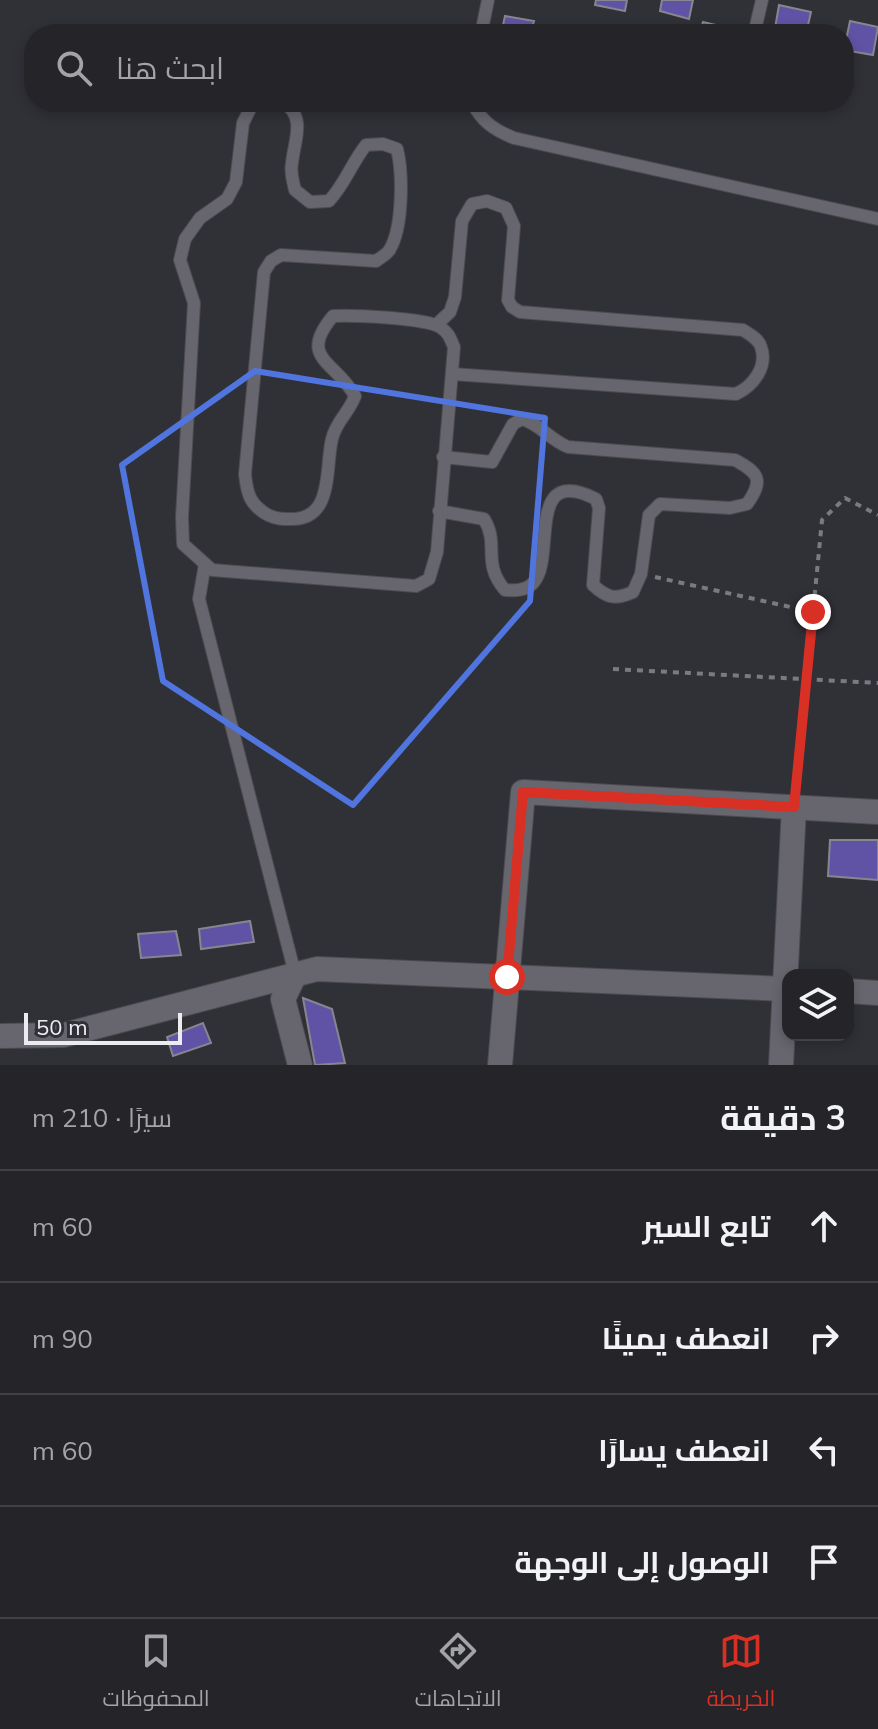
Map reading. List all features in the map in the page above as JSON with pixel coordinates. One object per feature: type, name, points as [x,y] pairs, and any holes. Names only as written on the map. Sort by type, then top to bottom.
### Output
[{"type":"street","points":[[500,1065],[523,792],[878,812]]},
{"type":"street","points":[[787,969],[794,807]]},
{"type":"street","points":[[0,1036],[64,1035],[317,969],[782,989]]},
{"type":"street","points":[[295,974],[283,999],[300,1065]]},
{"type":"street","points":[[854,991],[878,993]]},
{"type":"street","points":[[781,1065],[783,1041]]},
{"type":"lane","points":[[483,24],[488,0]]},
{"type":"lane","points":[[756,24],[762,0]]},
{"type":"lane","points":[[248,112],[243,123],[236,182],[227,199],[200,218],[185,239],[180,260],[194,303],[183,544],[212,570],[416,586],[429,579],[434,568],[452,374],[454,347],[449,334],[436,325],[354,315],[333,316],[319,333],[318,351],[328,366],[347,380],[355,396],[351,409],[337,422],[331,441],[324,495],[316,511],[299,519],[276,519],[259,510],[247,495],[245,474],[264,272],[271,261],[281,255],[376,261],[389,252],[397,228],[401,169],[397,149],[383,144],[366,145],[351,164],[344,185],[329,201],[310,202],[295,190],[291,167],[299,132],[293,112]]},
{"type":"lane","points":[[478,112],[495,131],[514,138],[878,219]]},
{"type":"lane","points":[[436,325],[450,312],[455,297],[462,221],[472,204],[487,201],[506,208],[514,226],[508,300],[520,312],[743,330],[757,339],[762,348],[758,376],[749,388],[736,394],[452,374]]},
{"type":"lane","points":[[439,511],[484,519],[492,531],[490,564],[496,579],[505,590],[519,591],[534,582],[540,566],[548,507],[554,498],[566,491],[580,491],[596,499],[599,508],[593,585],[605,596],[618,598],[633,592],[641,574],[649,515],[660,504],[730,508],[747,504],[756,492],[757,478],[753,470],[735,460],[568,447],[553,441],[535,423],[522,419],[513,424],[492,462],[443,457]]},
{"type":"lane","points":[[205,564],[199,599],[295,974]]},
{"type":"path","points":[[794,807],[822,520],[845,498],[878,515]]},
{"type":"path","points":[[641,574],[813,612]]},
{"type":"path","points":[[613,669],[878,683]]},
{"type":"highlighted area","points":[[255,371],[545,418],[530,601],[353,805],[163,681],[122,465]]},
{"type":"building","points":[[596,0],[627,0],[625,11],[595,5]]},
{"type":"building","points":[[662,0],[693,0],[689,19],[660,11]]},
{"type":"building","points":[[779,5],[811,12],[808,24],[776,24]]},
{"type":"building","points":[[505,16],[534,21],[533,24],[503,24]]},
{"type":"building","points":[[850,21],[878,27],[873,55],[854,52],[854,24],[849,24]]},
{"type":"building","points":[[830,840],[878,840],[878,880],[828,876]]},
{"type":"building","points":[[250,921],[254,942],[201,949],[199,929]]},
{"type":"building","points":[[176,931],[181,955],[141,958],[138,934]]},
{"type":"building","points":[[303,998],[332,1009],[345,1063],[315,1065]]},
{"type":"building","points":[[203,1023],[211,1043],[173,1056],[167,1037]]},
{"type":"route","points":[[507,977],[523,792],[794,807],[813,612]]}]
